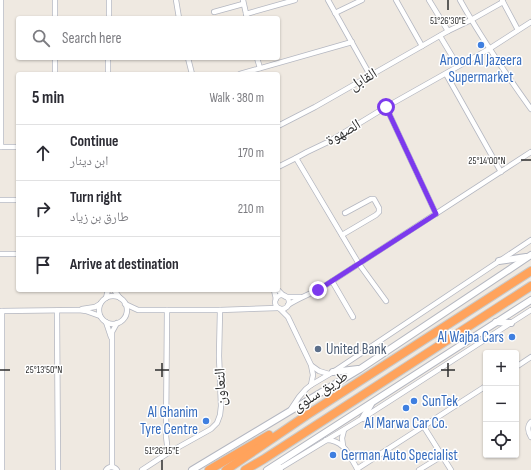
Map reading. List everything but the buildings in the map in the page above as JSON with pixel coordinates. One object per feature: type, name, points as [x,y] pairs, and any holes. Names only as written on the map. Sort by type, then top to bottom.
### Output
[{"type":"highway","name":"طريق سلوى","points":[[226,470],[307,415],[531,271]]},
{"type":"highway","name":"طريق سلوى","points":[[245,470],[531,286]]},
{"type":"highway","points":[[209,470],[307,415]]},
{"type":"highway","points":[[251,470],[264,459]]},
{"type":"main road","points":[[500,261],[529,256]]},
{"type":"main road","name":"طريق سلوى","points":[[192,470],[360,369],[529,256]]},
{"type":"main road","points":[[267,470],[531,300]]},
{"type":"main road","points":[[496,322],[511,323]]},
{"type":"main road","points":[[331,373],[360,369]]},
{"type":"main road","points":[[362,418],[373,402]]},
{"type":"main road","points":[[272,470],[279,469]]},
{"type":"street","points":[[0,0],[0,147],[16,147]]},
{"type":"street","points":[[55,0],[55,16]]},
{"type":"street","points":[[109,0],[109,16]]},
{"type":"street","points":[[176,0],[179,16]]},
{"type":"street","points":[[214,12],[243,2],[246,16],[295,0]]},
{"type":"street","points":[[328,0],[370,75]]},
{"type":"street","points":[[335,13],[362,0]]},
{"type":"street","points":[[396,0],[422,46]]},
{"type":"street","points":[[429,0],[448,31]]},
{"type":"street","points":[[460,0],[489,49],[531,109]]},
{"type":"street","points":[[502,1],[518,30]]},
{"type":"street","name":"القابل","points":[[280,125],[315,107],[448,31],[471,20],[502,1]]},
{"type":"street","name":"الصهوة","points":[[280,166],[330,141],[386,107],[489,49],[531,22]]},
{"type":"street","points":[[440,36],[458,66]]},
{"type":"street","points":[[247,72],[352,42]]},
{"type":"street","points":[[55,60],[55,72]]},
{"type":"street","points":[[108,60],[108,72]]},
{"type":"street","points":[[188,60],[192,72]]},
{"type":"street","points":[[258,60],[260,68]]},
{"type":"street","points":[[446,74],[501,172]]},
{"type":"street","points":[[386,107],[436,214]]},
{"type":"street","points":[[106,322],[110,324],[117,323],[123,320],[130,312],[138,310],[284,308],[303,296],[318,290],[360,264],[531,152]]},
{"type":"street","points":[[296,158],[360,264],[386,301]]},
{"type":"street","points":[[342,235],[376,215],[379,212],[379,208],[374,199],[371,199],[345,213]]},
{"type":"street","points":[[0,200],[16,200]]},
{"type":"street","name":"طريق سلوى","points":[[290,411],[302,393],[311,385],[531,240]]},
{"type":"street","points":[[0,254],[16,254]]},
{"type":"street","points":[[332,281],[353,317]]},
{"type":"street","points":[[106,298],[108,292]]},
{"type":"street","points":[[116,292],[125,304],[138,310]]},
{"type":"street","points":[[274,292],[275,304],[288,317],[311,364],[313,375],[311,385]]},
{"type":"street","points":[[280,292],[288,301],[288,317]]},
{"type":"street","points":[[79,310],[95,307],[106,298],[112,296],[120,298]]},
{"type":"street","points":[[265,308],[279,296],[303,296]]},
{"type":"street","points":[[100,304],[100,316]]},
{"type":"street","points":[[125,304],[125,316]]},
{"type":"street","points":[[57,310],[58,470]]},
{"type":"street","points":[[167,310],[166,436],[168,453]]},
{"type":"street","name":"التعاون","points":[[142,470],[168,453],[211,429],[219,420],[221,406],[219,356],[220,310]]},
{"type":"street","points":[[279,469],[531,310]]},
{"type":"street","points":[[2,470],[1,311],[86,311],[100,316],[106,322],[112,339]]},
{"type":"street","points":[[112,467],[112,332],[117,323]]},
{"type":"street","points":[[519,365],[529,358],[531,364]]},
{"type":"street","points":[[311,364],[319,371],[331,373]]},
{"type":"street","points":[[344,429],[342,438],[343,446],[357,470],[483,388]]},
{"type":"street","points":[[531,422],[528,430],[531,436]]},
{"type":"street","points":[[424,427],[451,470]]},
{"type":"street","points":[[326,440],[335,441],[343,446]]},
{"type":"street","points":[[419,470],[442,456]]},
{"type":"street","points":[[106,470],[112,467]]},
{"type":"street","points":[[112,467],[117,470]]},
{"type":"place","name":"Anood Al Jazeera Supermarket","points":[[481,45]]},
{"type":"place","name":"Al Wajba Cars","points":[[512,337]]},
{"type":"place","name":"United Bank","points":[[318,349]]},
{"type":"place","name":"SunTek","points":[[414,401]]},
{"type":"place","name":"Al Marwa Car Co.","points":[[406,408]]},
{"type":"place","name":"Al Ghanim Tyre Centre","points":[[206,421]]},
{"type":"place","name":"German Auto Specialist","points":[[333,455]]},
{"type":"route","points":[[318,290],[436,214],[386,107]]}]
